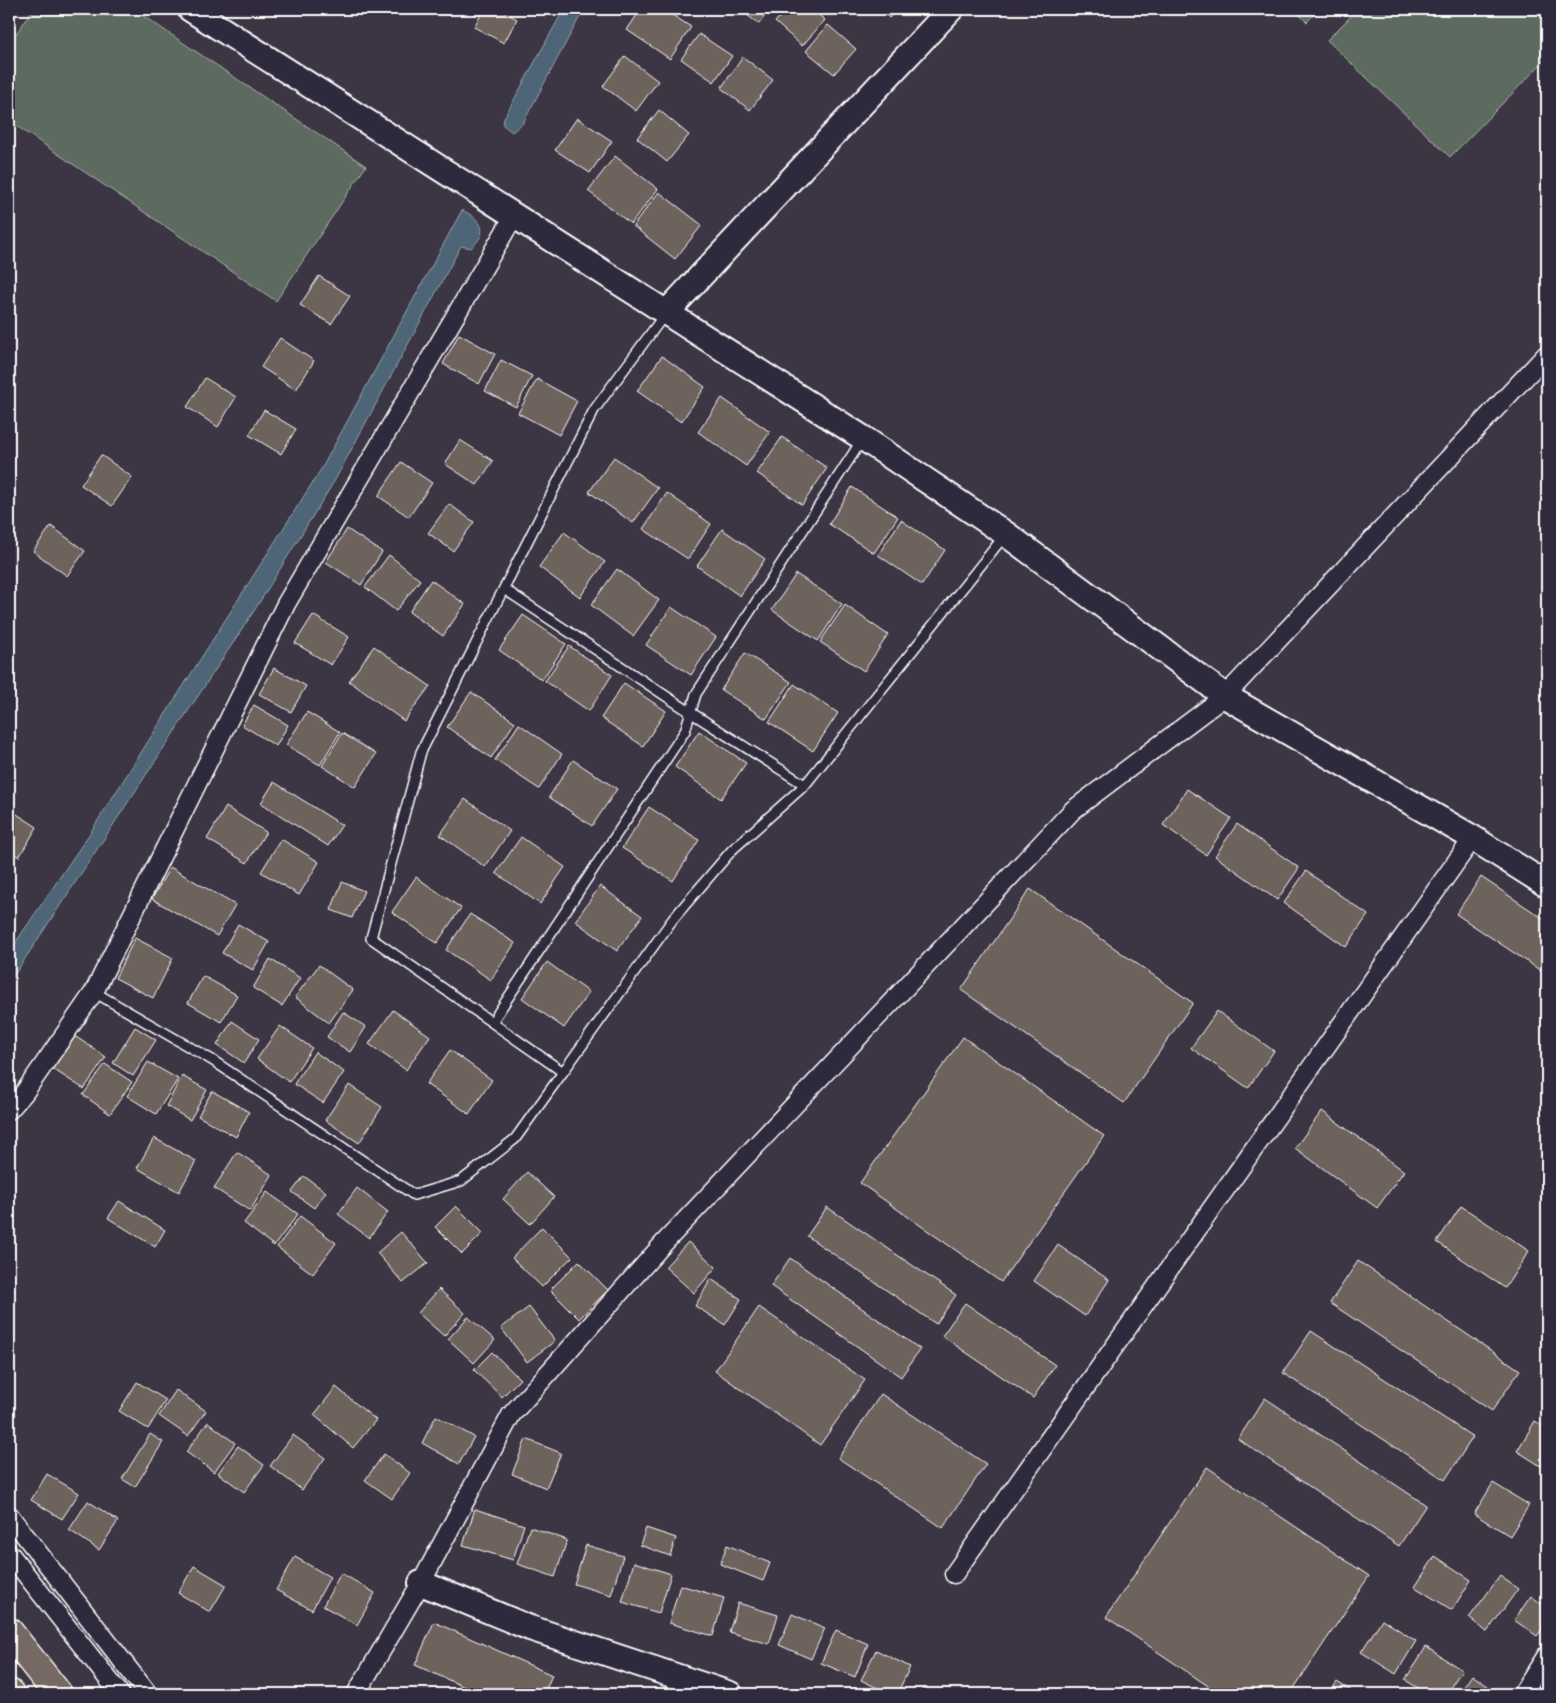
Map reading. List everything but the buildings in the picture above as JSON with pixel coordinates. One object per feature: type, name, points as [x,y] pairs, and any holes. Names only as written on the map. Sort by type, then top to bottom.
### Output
[{"type":"main road","points":[[9,1632],[58,1694]]},
{"type":"street","points":[[190,9],[863,438],[1006,534],[1225,696],[1473,838],[1547,884]]},
{"type":"street","points":[[667,312],[951,9]]},
{"type":"street","points":[[9,1110],[24,1093],[94,992],[286,604],[514,216]]},
{"type":"street","points":[[356,1694],[421,1583],[511,1415],[663,1244],[1073,810],[1225,696],[1547,354]]},
{"type":"street","points":[[954,1574],[1473,838]]},
{"type":"street","points":[[9,1515],[148,1694]]},
{"type":"street","points":[[9,1554],[120,1694]]},
{"type":"street","points":[[421,1583],[530,1628],[730,1694]]},
{"type":"street","points":[[1522,1694],[1547,1655]]},
{"type":"lane","points":[[563,1072],[371,938],[421,752],[594,410],[667,312]]},
{"type":"lane","points":[[492,1022],[684,731],[696,694],[863,438]]},
{"type":"lane","points":[[94,992],[212,1060],[414,1195],[461,1181],[515,1140],[673,919],[732,850],[805,784],[1006,534]]},
{"type":"lane","points":[[504,589],[690,712],[805,784]]},
{"type":"green space","points":[[33,9],[133,9],[366,166],[276,301],[9,121],[9,44]]},
{"type":"green space","points":[[1293,9],[1319,9],[1307,22]]},
{"type":"green space","points":[[1358,9],[1547,9],[1547,58],[1450,157],[1327,40]]},
{"type":"water","points":[[564,9],[584,9],[523,123],[512,132],[503,125],[504,118]]},
{"type":"water","points":[[462,210],[475,218],[481,226],[482,231],[477,242],[471,248],[461,246],[335,480],[254,611],[9,983],[9,952],[90,833],[323,466]]}]
